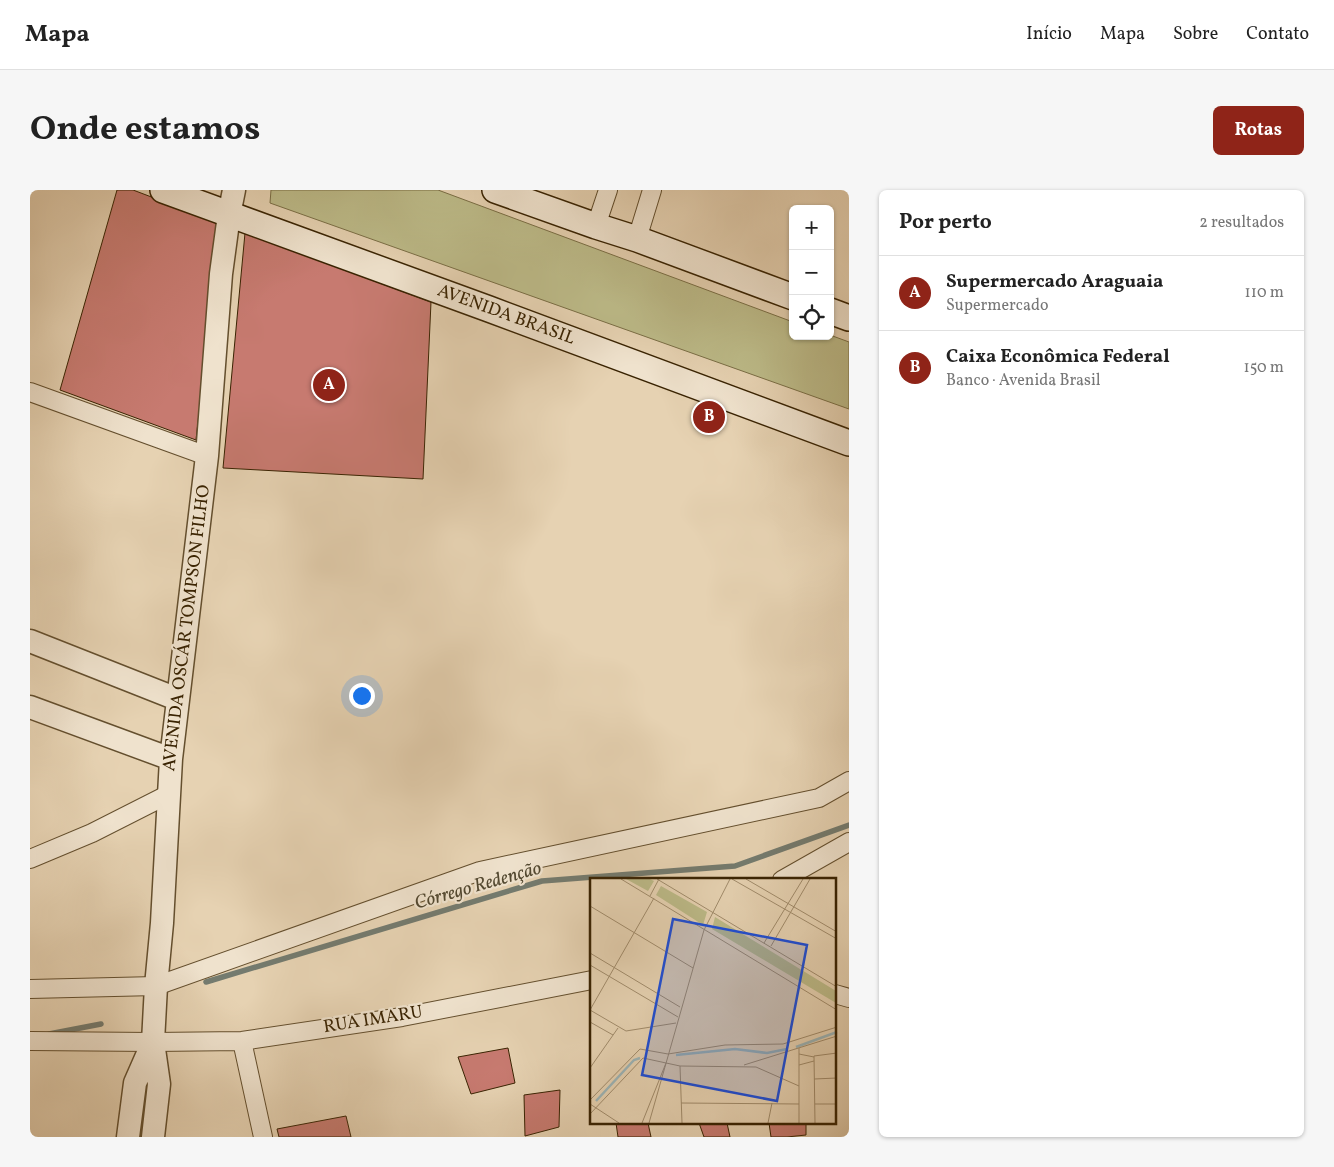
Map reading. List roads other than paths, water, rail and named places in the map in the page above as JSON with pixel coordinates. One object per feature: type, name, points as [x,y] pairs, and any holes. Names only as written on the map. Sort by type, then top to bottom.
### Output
[{"type":"main road","name":"AVENIDA BRASIL","points":[[163,190],[849,443]]},
{"type":"main road","points":[[496,190],[596,226],[636,238],[789,295]]},
{"type":"main road","points":[[834,312],[849,318]]},
{"type":"street","name":"AVENIDA OSCÁR TOMPSON FILHO","points":[[153,1137],[159,1084],[153,1042],[171,759],[207,456],[221,274],[234,190]]},
{"type":"street","points":[[596,226],[608,190]]},
{"type":"street","points":[[636,238],[652,190]]},
{"type":"street","points":[[30,392],[207,456]]},
{"type":"street","points":[[32,647],[177,699]]},
{"type":"street","points":[[30,707],[171,759]]},
{"type":"street","points":[[30,990],[156,986],[480,871],[819,798],[849,781]]},
{"type":"street","points":[[30,859],[92,833],[169,794]]},
{"type":"street","points":[[786,878],[849,842]]},
{"type":"street","name":"RUA IMARU","points":[[30,1042],[242,1040],[402,1017],[587,980]]},
{"type":"street","points":[[836,994],[849,998]]},
{"type":"street","points":[[242,1040],[263,1137]]},
{"type":"street","name":"AVENIDA OSCÁR TOMPSON FILHO","points":[[128,1137],[135,1083],[153,1042]]},
{"type":"waterway","name":"Córrego Redenção","points":[[206,982],[542,881],[735,866],[849,825]]},
{"type":"waterway","name":"Córrego Redenção","points":[[49,1034],[101,1024]]},
{"type":"place","name":"Supermercado Araguaia","points":[[329,385]]},
{"type":"place","name":"Caixa Econômica Federal","points":[[709,417]]}]
